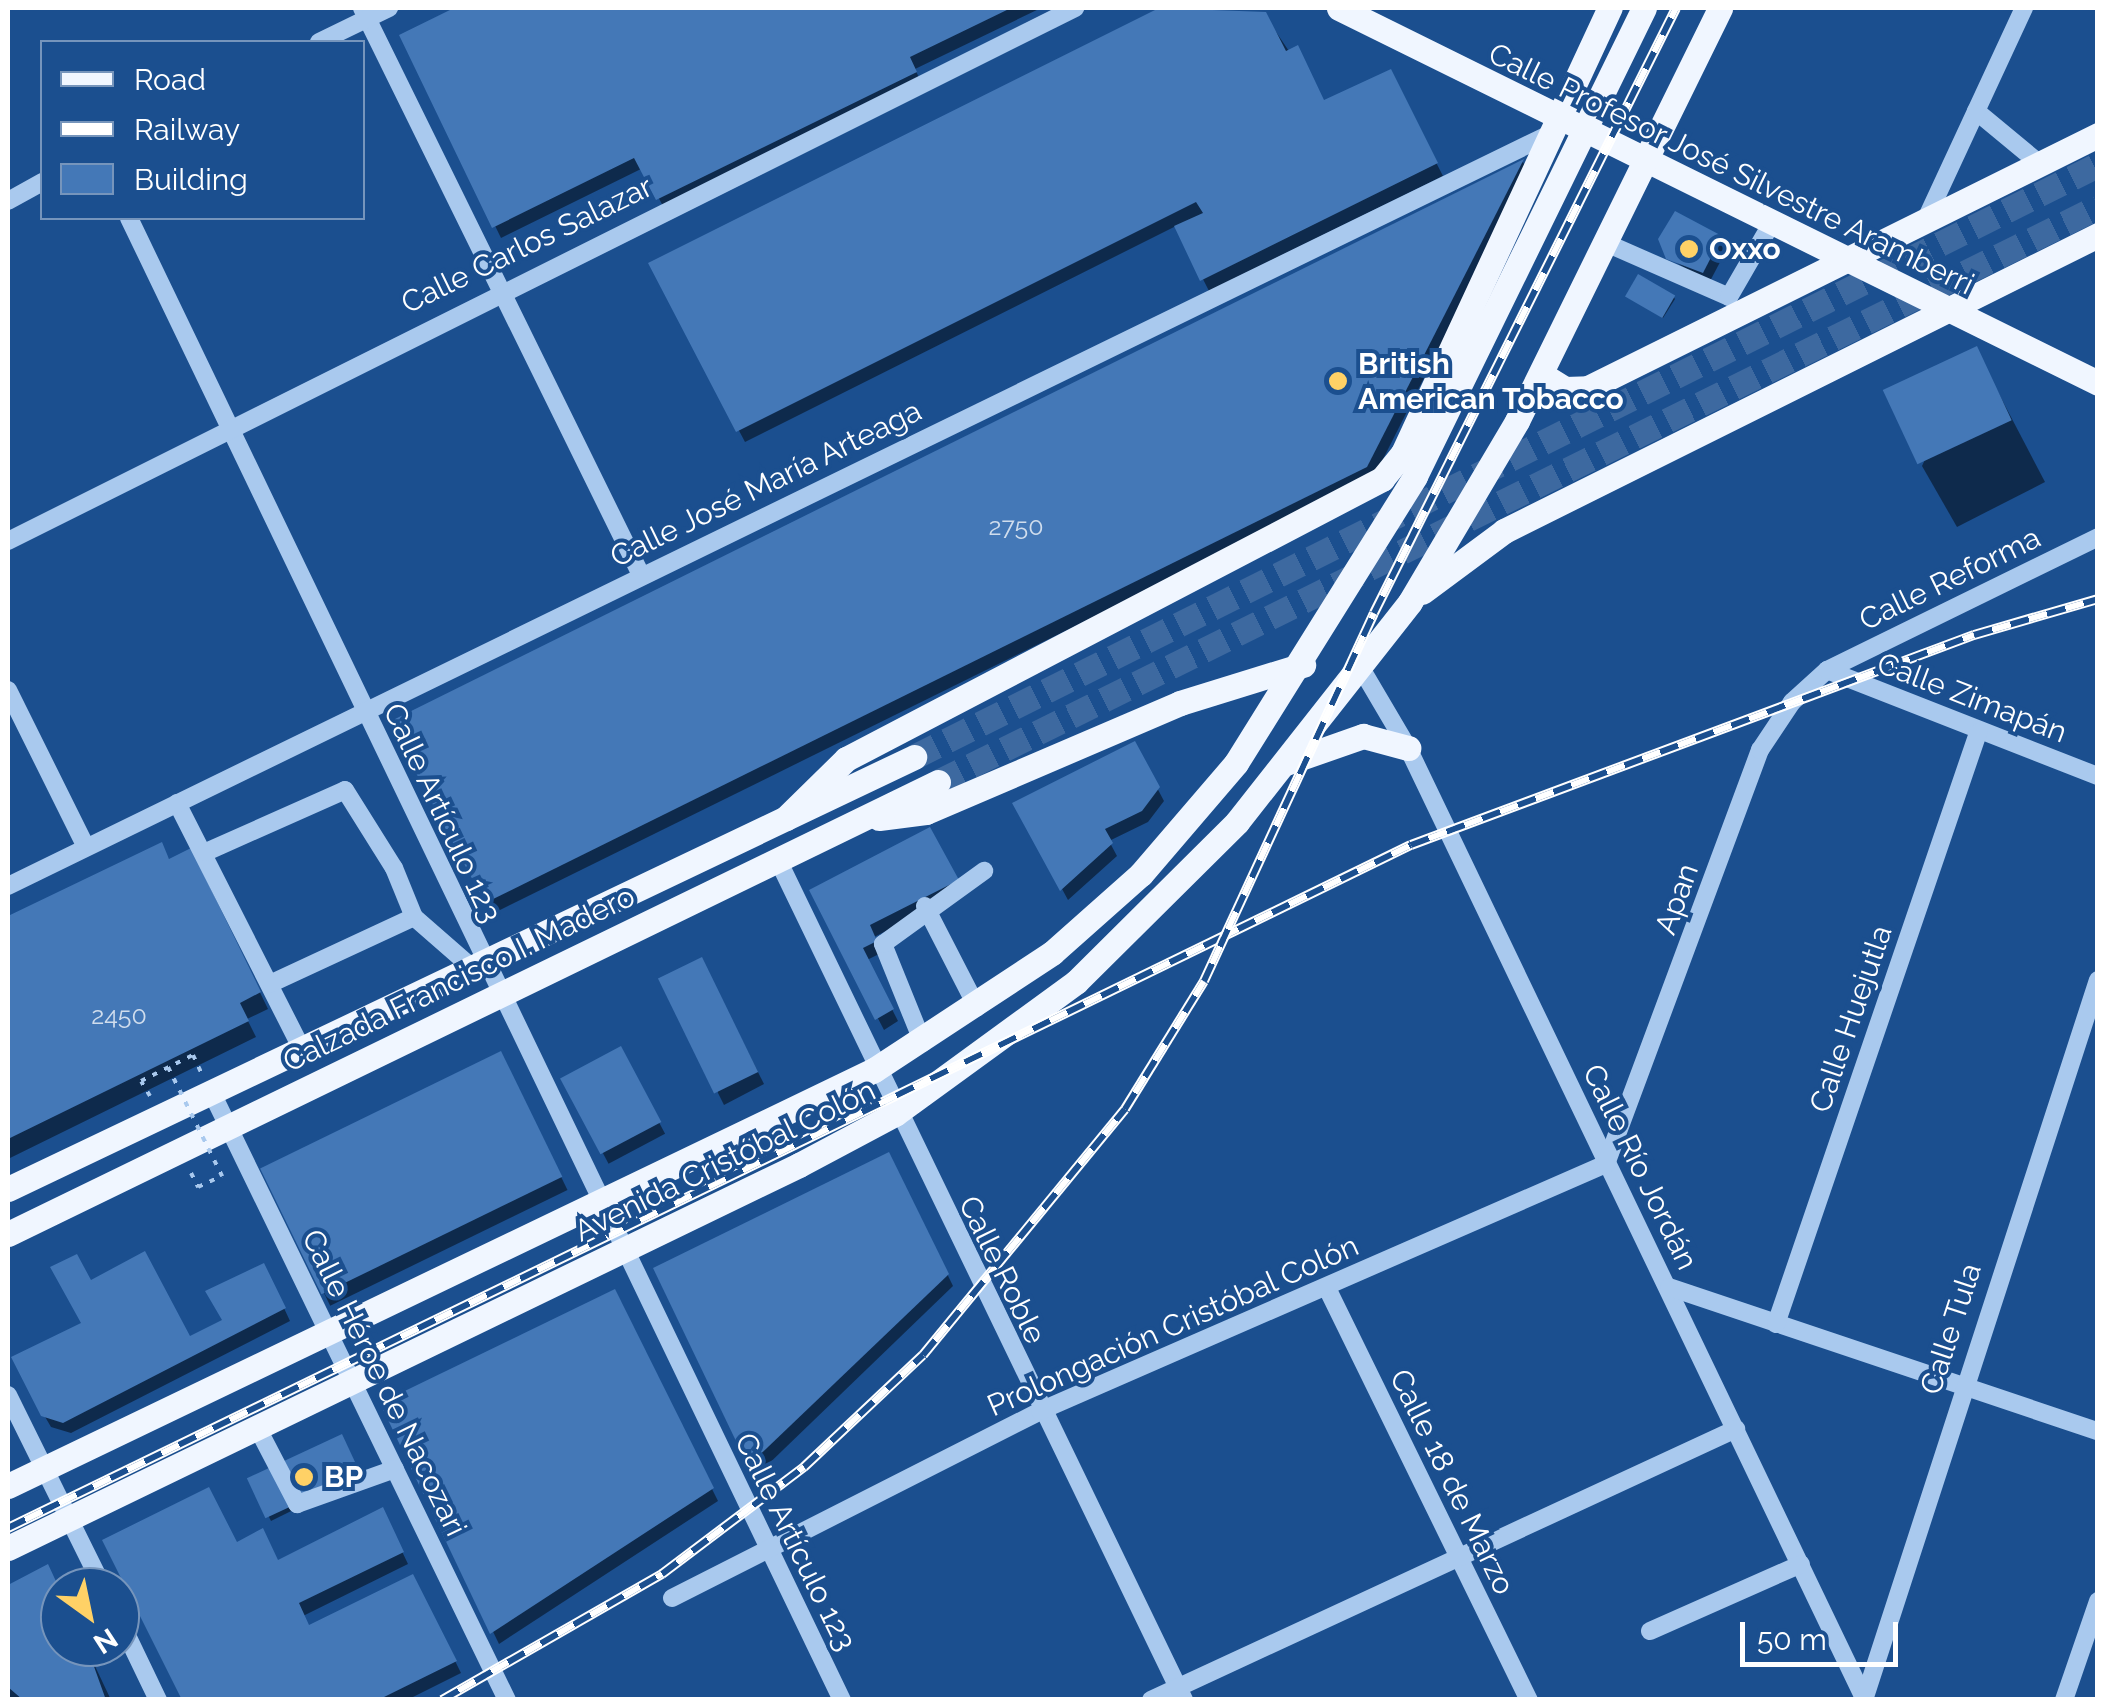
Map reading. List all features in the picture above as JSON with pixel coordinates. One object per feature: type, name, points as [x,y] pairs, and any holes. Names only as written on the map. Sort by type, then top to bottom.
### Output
[{"type":"main road","name":"Calle Profesor José Silvestre Aramberri","points":[[1341,8],[1553,128],[1580,134],[2098,383]]},
{"type":"main road","points":[[786,818],[808,788],[858,752],[1382,479],[1403,452],[1610,8]]},
{"type":"main road","name":"Avenida Cristóbal Colón","points":[[8,1486],[924,1043],[978,1007],[1141,874],[1236,763],[1303,665],[1416,476],[1644,8]]},
{"type":"main road","name":"Avenida Cristóbal Colón","points":[[8,1548],[894,1114],[1076,982],[1162,899],[1286,762],[1358,663],[1410,602],[1518,421],[1720,8]]},
{"type":"main road","points":[[1541,374],[1565,390],[1588,388],[1739,303],[1842,262],[2098,135]]},
{"type":"main road","points":[[1410,602],[1504,531],[2098,236]]},
{"type":"main road","points":[[864,819],[926,812],[1180,703],[1303,665]]},
{"type":"main road","points":[[1286,762],[1363,736],[1408,748]]},
{"type":"main road","name":"Calzada Francisco I. Madero","points":[[8,1189],[475,962],[914,756]]},
{"type":"main road","name":"Calzada Francisco I. Madero","points":[[8,1234],[938,782]]},
{"type":"main road","points":[[1141,874],[1162,899]]},
{"type":"street","points":[[322,40],[365,13],[389,8]]},
{"type":"street","name":"Calle Carlos Salazar","points":[[8,541],[500,288],[1075,8]]},
{"type":"street","points":[[1926,220],[2024,8]]},
{"type":"street","points":[[365,13],[641,575]]},
{"type":"street","points":[[1976,111],[2040,164]]},
{"type":"street","name":"Calle José María Arteaga","points":[[8,886],[1553,128]]},
{"type":"street","points":[[8,201],[40,183]]},
{"type":"street","name":"Calle Artículo 123","points":[[129,220],[364,712],[475,962],[500,995],[603,1200],[764,1545],[842,1700]]},
{"type":"street","points":[[1606,243],[1739,303],[1770,226]]},
{"type":"street","name":"Calle Reforma","points":[[1827,670],[2098,537]]},
{"type":"street","name":"Calle Río Jordán","points":[[1358,663],[1408,748],[1865,1699]]},
{"type":"street","name":"Calle Zimapán","points":[[1827,670],[1978,733],[2098,776]]},
{"type":"street","name":"Apan","points":[[1606,1164],[1760,750],[1827,670]]},
{"type":"street","points":[[8,690],[86,847]]},
{"type":"street","name":"Calle Huejutla","points":[[1776,1324],[1978,733]]},
{"type":"street","points":[[206,852],[345,790],[414,917],[475,962]]},
{"type":"street","points":[[178,803],[301,1047]]},
{"type":"street","name":"Calle Roble","points":[[778,860],[894,1114],[1181,1693]]},
{"type":"street","points":[[924,1043],[883,944],[925,906],[984,871]]},
{"type":"street","points":[[925,906],[978,1007]]},
{"type":"street","points":[[272,983],[414,917]]},
{"type":"street","name":"Calle Tula","points":[[1865,1699],[1960,1385],[2098,980]]},
{"type":"street","name":"Calle Héroe de Nacozari","points":[[210,1091],[507,1700]]},
{"type":"street","name":"Prolongación Cristóbal Colón","points":[[672,1598],[764,1545],[1040,1411],[1606,1164]]},
{"type":"street","name":"Calle 18 de Marzo","points":[[1327,1288],[1529,1700]]},
{"type":"street","points":[[1669,1288],[2098,1431]]},
{"type":"street","points":[[8,1394],[93,1567]]},
{"type":"street","points":[[258,1427],[297,1504],[394,1469]]},
{"type":"street","points":[[1151,1700],[1181,1693],[1457,1553],[1736,1429]]},
{"type":"street","points":[[1650,1632],[1801,1564]]},
{"type":"street","points":[[2064,1700],[2098,1601]]},
{"type":"street","points":[[140,1663],[158,1700]]},
{"type":"path","points":[[142,1081],[193,1055]]},
{"type":"path","points":[[168,1067],[222,1176],[198,1187]]},
{"type":"building","points":[[454,8],[1011,8],[910,57],[917,72],[656,200],[634,158],[492,228],[399,35]]},
{"type":"building","points":[[1159,8],[1266,12],[1286,51],[1298,45],[1324,100],[1391,69],[1438,163],[1200,281],[1174,226],[1203,213],[1196,202],[736,432],[648,263]]},
{"type":"building","points":[[1524,159],[1367,467],[485,903],[389,722]]},
{"type":"building","name":"Oxxo","points":[[1675,211],[1722,236],[1703,273],[1666,259],[1658,239]]},
{"type":"building","name":"Oxxo","points":[[1638,274],[1675,295],[1662,318],[1625,297]]},
{"type":"building","points":[[1977,346],[2012,420],[1917,464],[1883,390]]},
{"type":"building","points":[[1135,741],[1160,787],[1142,811],[1105,829],[1113,843],[1060,891],[1012,803]]},
{"type":"building","points":[[930,827],[959,880],[870,925],[877,941],[863,948],[894,1009],[875,1020],[809,890]]},
{"type":"building","points":[[162,842],[169,859],[191,848],[261,992],[240,1003],[249,1021],[8,1139],[8,916]]},
{"type":"building","points":[[702,957],[758,1072],[714,1094],[658,978]]},
{"type":"building","points":[[621,1046],[661,1122],[600,1154],[560,1078]]},
{"type":"building","points":[[501,1051],[562,1177],[321,1294],[260,1168]]},
{"type":"building","points":[[889,1152],[949,1274],[748,1466],[653,1268]]},
{"type":"building","points":[[145,1251],[190,1336],[222,1320],[205,1291],[264,1263],[286,1308],[63,1423],[41,1416],[11,1357],[81,1323],[50,1267],[77,1254],[91,1280]]},
{"type":"building","points":[[615,1289],[714,1488],[490,1634],[380,1403]]},
{"type":"building","name":"BP","points":[[342,1434],[361,1474],[265,1518],[247,1478]]},
{"type":"building","points":[[209,1487],[237,1542],[263,1528],[278,1560],[383,1507],[404,1552],[299,1603],[309,1625],[413,1574],[457,1661],[378,1700],[182,1700],[140,1616],[140,1567],[116,1567],[102,1540]]},
{"type":"building","points":[[40,1568],[40,1667],[94,1667],[106,1700],[23,1700],[8,1687],[8,1585]]},
{"type":"tunnel","points":[[914,757],[2098,165]]},
{"type":"tunnel","points":[[938,782],[2098,207]]},
{"type":"railway","points":[[442,1700],[662,1574],[804,1467],[923,1355],[1125,1109],[1204,981],[1374,613],[1676,8]]},
{"type":"railway","points":[[8,1528],[1411,845],[1974,635],[2098,599]]},
{"type":"place","name":"Oxxo","points":[[1689,249]]},
{"type":"place","name":"British American Tobacco","points":[[1338,381]]},
{"type":"place","name":"BP","points":[[304,1477]]}]
